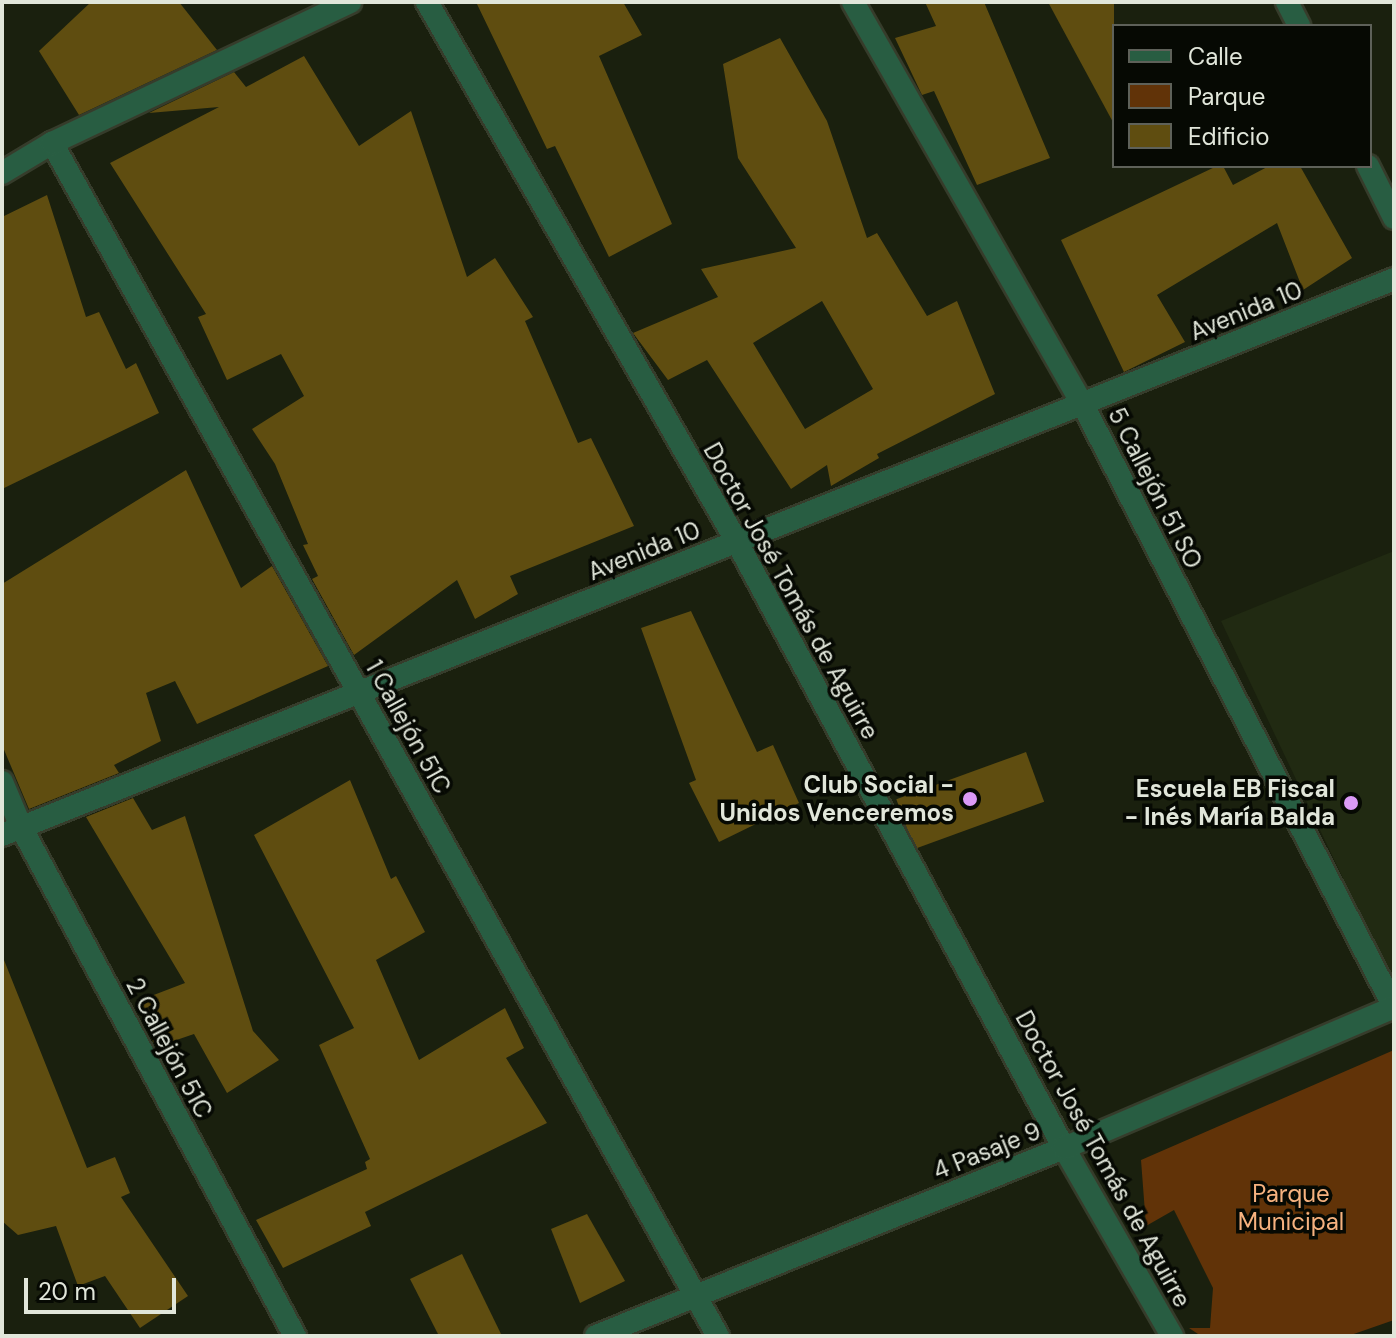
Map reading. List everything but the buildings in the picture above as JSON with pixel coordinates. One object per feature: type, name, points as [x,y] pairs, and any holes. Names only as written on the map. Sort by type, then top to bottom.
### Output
[{"type":"street","points":[[2,173],[52,143],[350,2]]},
{"type":"street","name":"Doctor José Tomás de Aguirre","points":[[427,2],[737,542],[1064,1148],[1172,1336]]},
{"type":"street","name":"5 Callejón 51 SO","points":[[853,2],[1083,405],[1394,1007]]},
{"type":"street","points":[[1287,2],[1298,24]]},
{"type":"street","name":"1 Callejón 51C","points":[[52,143],[718,1336]]},
{"type":"street","points":[[1369,168],[1394,218]]},
{"type":"street","name":"Avenida 10","points":[[12,831],[360,695],[1394,279]]},
{"type":"street","name":"2 Callejón 51C","points":[[2,782],[12,831],[295,1336]]},
{"type":"street","name":"4 Pasaje 9","points":[[596,1336],[1064,1148],[1394,1007]]},
{"type":"shaded area","name":"Escuela EB Fiscal - Inés María Balda","points":[[1394,551],[1394,986],[1221,621]]},
{"type":"green space","name":"Parque Municipal","points":[[1394,1050],[1394,1320],[1348,1336],[1201,1336],[1189,1328],[1210,1328],[1213,1288],[1174,1210],[1146,1226],[1141,1160]]},
{"type":"place","name":"Club Social - Unidos Venceremos","points":[[970,799]]},
{"type":"place","name":"Escuela EB Fiscal - Inés María Balda","points":[[1351,803]]}]
